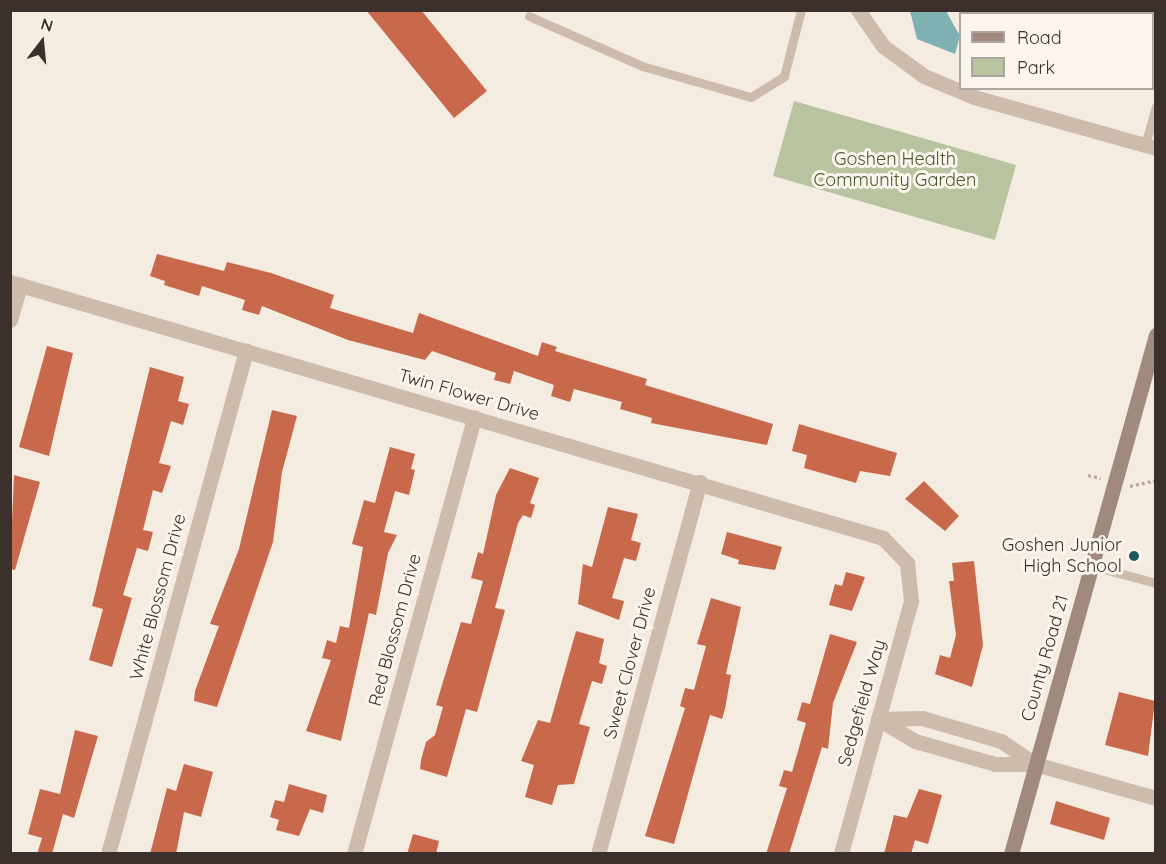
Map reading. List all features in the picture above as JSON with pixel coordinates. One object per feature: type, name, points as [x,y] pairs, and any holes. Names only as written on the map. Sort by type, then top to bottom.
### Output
[{"type":"street","points":[[858,10],[883,46],[924,76],[974,97],[1150,146]]},
{"type":"street","points":[[10,320],[15,283]]},
{"type":"street","name":"Twin Flower Drive","points":[[15,283],[865,530],[894,546],[907,563]]},
{"type":"street","name":"County Road 21","points":[[1011,854],[1155,335]]},
{"type":"street","name":"White Blossom Drive","points":[[108,854],[246,351]]},
{"type":"street","name":"Red Blossom Drive","points":[[354,854],[474,417]]},
{"type":"street","name":"Sweet Clover Drive","points":[[598,854],[700,482]]},
{"type":"street","name":"Sedgefield Way","points":[[841,854],[911,601],[907,563]]},
{"type":"street","points":[[878,719],[922,718],[1001,741],[1035,765]]},
{"type":"street","points":[[878,719],[915,741],[995,764],[1035,765],[1155,798]]},
{"type":"lane","points":[[530,16],[642,66],[751,97],[784,76],[801,10]]},
{"type":"lane","points":[[1150,146],[1155,107]]},
{"type":"lane","points":[[1092,566],[1155,583]]},
{"type":"green space","name":"Goshen Health Community Garden","points":[[794,101],[1016,165],[995,240],[773,176]]},
{"type":"water","points":[[910,11],[946,11],[959,34],[955,54],[917,39]]},
{"type":"building","points":[[366,10],[421,10],[487,91],[454,118]]},
{"type":"building","points":[[157,254],[224,271],[227,262],[271,273],[334,295],[330,308],[413,333],[419,313],[538,356],[542,342],[557,347],[555,351],[647,379],[645,385],[773,424],[767,445],[651,423],[652,418],[620,409],[622,402],[574,389],[570,402],[551,396],[554,385],[514,371],[510,384],[494,380],[496,373],[432,351],[425,360],[348,340],[262,306],[259,315],[242,310],[245,300],[202,286],[199,296],[164,285],[165,281],[150,276]]},
{"type":"building","points":[[47,346],[73,353],[49,456],[19,447]]},
{"type":"building","points":[[150,367],[184,377],[178,401],[189,404],[183,425],[171,421],[159,463],[171,466],[162,493],[153,490],[143,530],[153,532],[148,551],[137,548],[123,595],[132,598],[112,667],[89,660],[103,609],[92,606]]},
{"type":"building","points":[[272,410],[297,416],[282,472],[273,542],[217,707],[194,701],[195,691],[219,626],[210,624],[239,549]]},
{"type":"building","points":[[799,424],[897,453],[890,476],[860,471],[856,483],[804,468],[807,455],[792,451]]},
{"type":"building","points":[[390,447],[415,454],[411,469],[415,470],[409,495],[395,491],[384,532],[397,535],[388,553],[376,615],[369,613],[341,741],[306,731],[331,660],[322,658],[327,640],[336,643],[340,626],[349,628],[363,547],[352,544],[364,500],[375,503]]},
{"type":"building","points":[[510,468],[539,478],[530,503],[535,505],[531,518],[523,515],[518,523],[495,608],[505,610],[477,712],[466,709],[447,777],[420,769],[421,760],[426,742],[435,735],[443,707],[436,705],[461,622],[471,624],[483,581],[471,578],[478,552],[483,554],[496,495]]},
{"type":"building","points":[[14,475],[40,482],[15,570],[10,569]]},
{"type":"building","points":[[924,481],[959,516],[945,531],[905,499]]},
{"type":"building","points":[[608,507],[638,514],[631,540],[641,543],[636,561],[624,558],[612,598],[624,601],[619,620],[578,604],[583,564],[592,567]]},
{"type":"building","points":[[727,532],[782,547],[775,570],[738,564],[739,560],[721,554]]},
{"type":"building","points":[[974,561],[983,645],[972,687],[935,674],[940,655],[950,658],[956,635],[949,581],[954,581],[952,563]]},
{"type":"building","points":[[846,572],[865,577],[852,611],[829,605],[835,584],[842,586]]},
{"type":"building","points":[[711,598],[741,607],[726,674],[731,675],[722,719],[710,715],[674,844],[645,836],[685,708],[680,706],[685,688],[694,690],[706,646],[697,644]]},
{"type":"building","points":[[576,631],[604,639],[599,663],[607,666],[602,684],[592,681],[579,724],[590,727],[574,784],[558,785],[552,805],[525,797],[534,765],[521,761],[538,720],[550,723]]},
{"type":"building","points":[[830,634],[857,642],[833,703],[828,749],[822,747],[789,854],[766,854],[787,788],[779,786],[784,770],[792,772],[806,723],[797,720],[802,702],[810,704]]},
{"type":"building","points":[[1119,692],[1155,701],[1148,756],[1105,745]]},
{"type":"building","points":[[75,730],[98,736],[74,818],[63,814],[52,854],[37,854],[42,838],[28,834],[40,789],[60,794]]},
{"type":"building","points":[[184,764],[213,772],[201,817],[184,812],[176,854],[150,854],[167,788],[176,791]]},
{"type":"building","points":[[289,784],[327,795],[323,813],[310,809],[299,836],[276,830],[279,820],[270,817],[275,800],[284,802]]},
{"type":"building","points":[[919,789],[942,795],[928,844],[915,840],[911,854],[884,854],[894,815],[907,818]]},
{"type":"building","points":[[1056,801],[1110,818],[1104,840],[1050,824]]},
{"type":"building","points":[[413,834],[439,841],[436,854],[407,854]]},
{"type":"place","name":"Goshen Junior High School","points":[[1134,556]]}]
